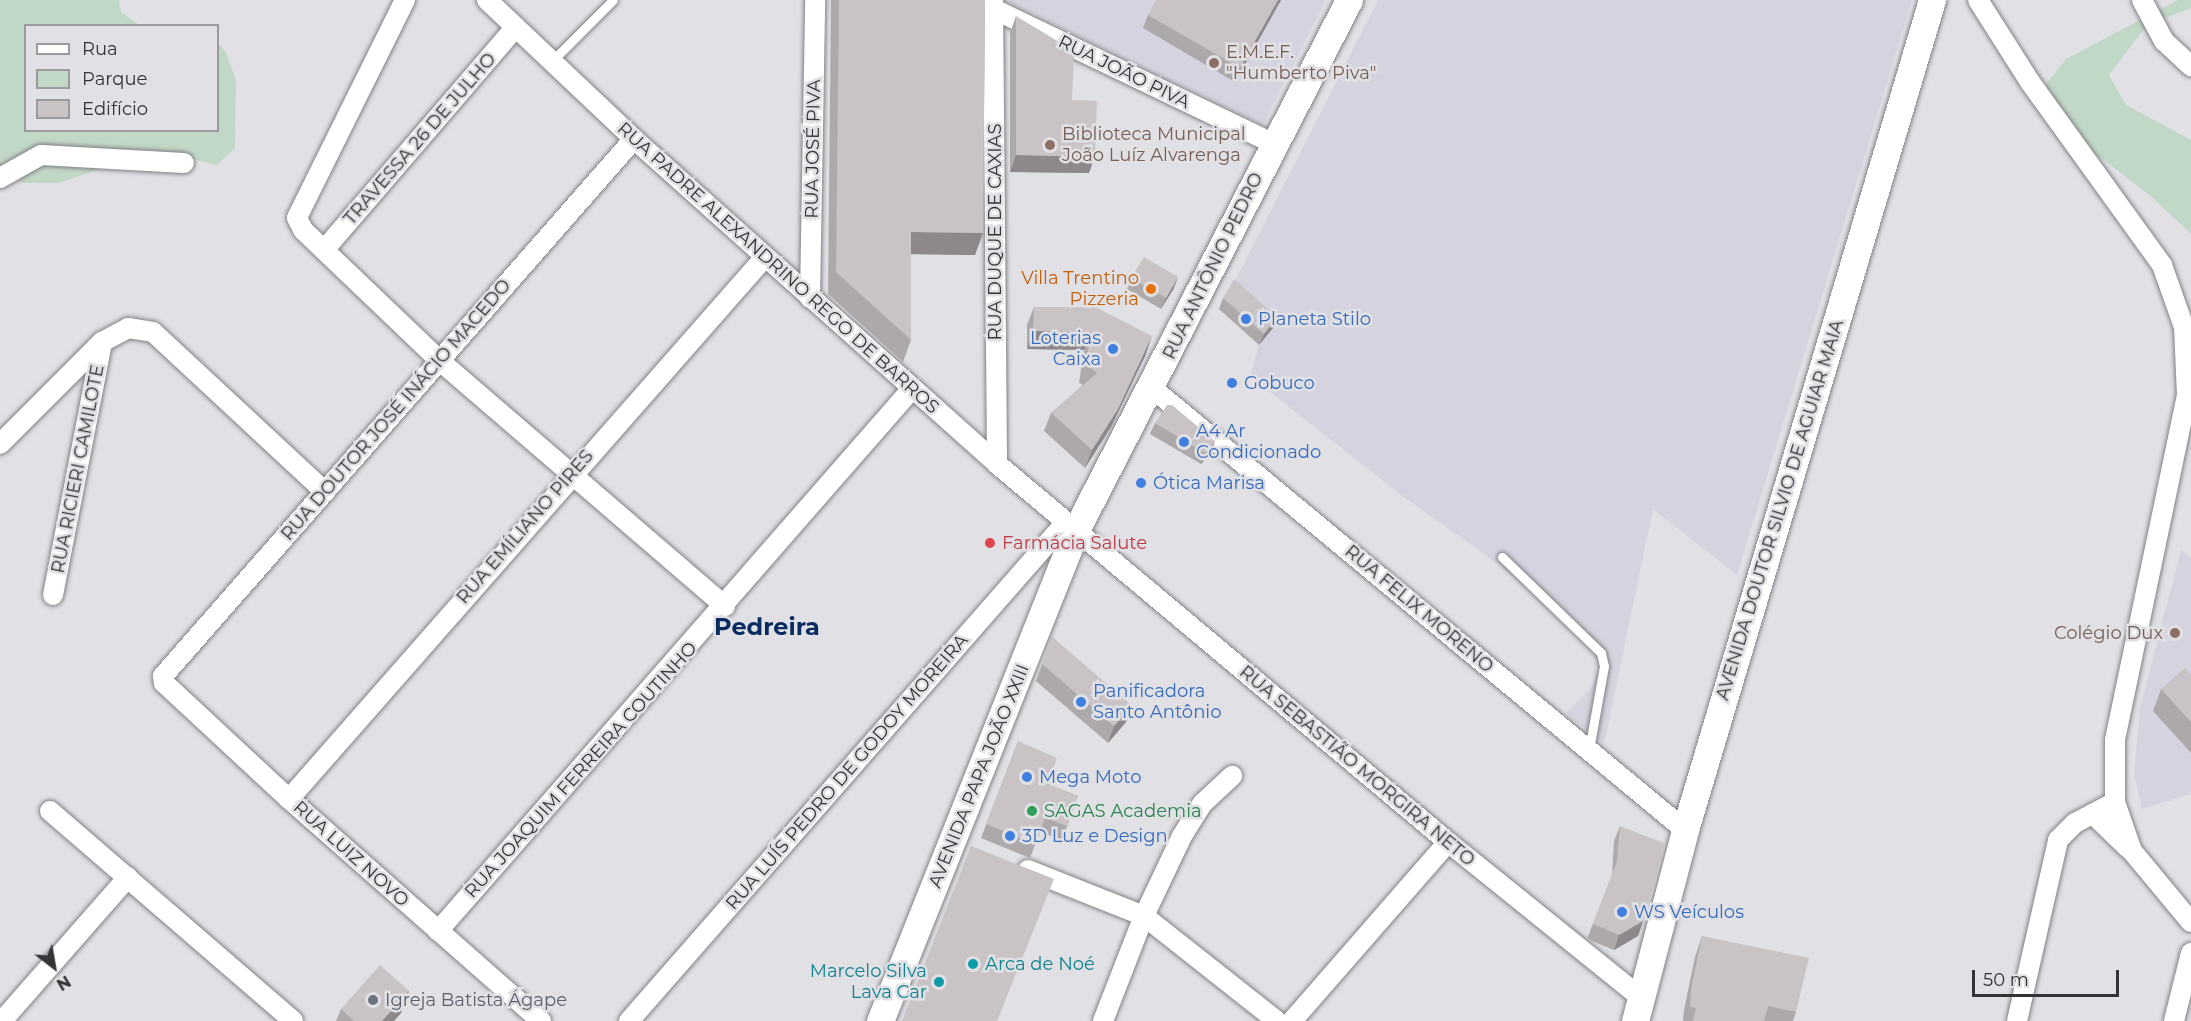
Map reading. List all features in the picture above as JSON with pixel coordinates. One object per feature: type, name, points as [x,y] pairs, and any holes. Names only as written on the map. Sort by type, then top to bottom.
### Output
[{"type":"main road","name":"RUA ANTÔNIO PEDRO","points":[[1071,526],[1152,388],[1349,0]]},
{"type":"main road","name":"AVENIDA DOUTOR SILVIO DE AGUIAR MAIA","points":[[1638,1010],[1685,830],[1932,0]]},
{"type":"main road","name":"AVENIDA PAPA JOÃO XXIII","points":[[880,1021],[965,844],[1071,526]]},
{"type":"street","points":[[405,0],[297,218],[303,230],[440,362],[725,606]]},
{"type":"street","name":"RUA PADRE ALEXANDRINO REGO DE BARROS","points":[[487,0],[634,139],[911,390],[1071,526]]},
{"type":"street","name":"RUA JOSÉ PIVA","points":[[810,298],[815,0]]},
{"type":"street","name":"RUA JOÃO PIVA","points":[[975,0],[993,5],[1274,144]]},
{"type":"street","points":[[1978,0],[2030,82],[2162,265],[2184,327],[2187,394],[2115,740],[2115,802],[2132,851]]},
{"type":"street","points":[[2142,0],[2164,41],[2191,66]]},
{"type":"street","name":"RUA DUQUE DE CAXIAS","points":[[993,5],[997,464]]},
{"type":"street","name":"TRAVESSA 26 DE JULHO","points":[[324,250],[516,27]]},
{"type":"street","name":"RUA DOUTOR JOSÉ INÁCIO MACEDO","points":[[164,683],[165,669],[325,492],[634,139]]},
{"type":"street","points":[[0,178],[41,155],[184,163]]},
{"type":"street","name":"RUA EMÍLIANO PIRES","points":[[289,799],[571,474],[765,257]]},
{"type":"street","points":[[0,444],[102,342],[128,328],[153,332],[325,492]]},
{"type":"street","name":"RUA RICIERI CAMILOTE","points":[[53,595],[102,342]]},
{"type":"street","name":"RUA FELIX MORENO","points":[[1152,388],[1685,830]]},
{"type":"street","name":"RUA JOAQUIM FERREIRA COUTINHO","points":[[438,931],[725,606],[911,390]]},
{"type":"street","name":"RUA SEBASTIÃO MORGIRA NETO","points":[[1071,526],[1448,842],[1638,1010]]},
{"type":"street","name":"RUA LUÍS PEDRO DE GODOY MOREIRA","points":[[629,1021],[1071,526]]},
{"type":"street","name":"RUA LUIZ NOVO","points":[[164,683],[289,799],[541,1021]]},
{"type":"street","points":[[1103,1021],[1144,916],[1182,836],[1203,803],[1232,776]]},
{"type":"street","points":[[2017,1021],[2058,840],[2075,823],[2115,802]]},
{"type":"street","points":[[50,811],[293,1021]]},
{"type":"street","points":[[2093,814],[2132,851],[2191,922]]},
{"type":"street","points":[[1292,1021],[1448,842]]},
{"type":"street","points":[[1006,861],[1144,916],[1277,1021]]},
{"type":"street","points":[[2,1021],[128,877]]},
{"type":"street","points":[[2174,1021],[2191,953]]},
{"type":"lane","points":[[552,61],[613,0]]},
{"type":"lane","points":[[1502,557],[1601,653],[1604,666],[1590,749]]},
{"type":"shaded area","name":"E.M.E.F. \"Humberto Piva\"","points":[[1004,0],[1326,0],[1263,125]]},
{"type":"shaded area","points":[[1378,0],[1912,0],[1737,575],[1653,509],[1604,744],[1566,713],[1591,688],[1600,666],[1591,644],[1501,566],[1401,495],[1250,376],[1259,345],[1273,328],[1230,291]]},
{"type":"shaded area","name":"Colégio Dux","points":[[2181,550],[2191,558],[2191,794],[2142,809],[2134,774],[2140,708]]},
{"type":"green space","points":[[0,0],[119,0],[121,12],[138,24],[24,24],[24,132],[219,132],[219,44],[226,52],[236,80],[235,148],[217,165],[185,157],[115,164],[59,183],[25,183],[0,176]]},
{"type":"green space","points":[[2178,0],[2191,0],[2191,8],[2147,25],[2109,75],[2126,105],[2191,140],[2191,234],[2153,198],[2103,159],[2074,143],[2056,112],[2046,84],[2066,59]]},
{"type":"building","points":[[839,0],[985,0],[983,233],[911,232],[911,340],[836,272]]},
{"type":"building","points":[[1156,0],[1278,0],[1240,68],[1148,15]]},
{"type":"building","points":[[1016,16],[1074,51],[1072,100],[1097,101],[1095,157],[1016,155]]},
{"type":"building","points":[[1144,257],[1178,277],[1166,298],[1131,278]]},
{"type":"building","points":[[1234,279],[1277,317],[1264,334],[1223,298]]},
{"type":"building","points":[[1034,307],[1095,307],[1152,336],[1118,409],[1092,450],[1051,413],[1097,373],[1086,364],[1091,332],[1033,331]]},
{"type":"building","points":[[1167,405],[1172,405],[1215,441],[1205,453],[1155,423]]},
{"type":"building","points":[[1052,637],[1132,706],[1114,726],[1042,664]]},
{"type":"building","points":[[2185,668],[2191,674],[2191,722],[2161,689]]},
{"type":"building","points":[[1018,741],[1057,758],[1048,784],[1078,796],[1067,826],[1045,818],[1035,844],[986,824]]},
{"type":"building","points":[[1620,826],[1666,844],[1643,921],[1619,935],[1593,924],[1617,861]]},
{"type":"building","points":[[971,846],[1054,879],[997,1021],[902,1021]]},
{"type":"building","points":[[1702,936],[1809,958],[1796,1012],[1768,1006],[1764,1021],[1693,1021],[1696,1008],[1690,1007],[1691,989]]},
{"type":"building","points":[[380,965],[409,991],[382,1021],[354,1021],[341,1009]]},
{"type":"place","name":"E.M.E.F. \"Humberto Piva\"","points":[[1214,63]]},
{"type":"place","name":"Biblioteca Municipal João Luíz Alvarenga","points":[[1050,145]]},
{"type":"place","name":"Villa Trentino Pizzeria","points":[[1151,289]]},
{"type":"place","name":"Planeta Stilo","points":[[1246,319]]},
{"type":"place","name":"Loterias Caixa","points":[[1113,349]]},
{"type":"place","name":"Gobuco","points":[[1232,383]]},
{"type":"place","name":"A4 Ar Condicionado","points":[[1184,442]]},
{"type":"place","name":"Ótica Marisa","points":[[1141,483]]},
{"type":"place","name":"Farmácia Salute","points":[[990,543]]},
{"type":"place","name":"Colégio Dux","points":[[2175,633]]},
{"type":"place","name":"Panificadora Santo Antônio","points":[[1081,702]]},
{"type":"place","name":"Mega Moto","points":[[1027,777]]},
{"type":"place","name":"SAGAS Academia","points":[[1032,811]]},
{"type":"place","name":"3D Luz e Design","points":[[1010,836]]},
{"type":"place","name":"WS Veículos","points":[[1622,912]]},
{"type":"place","name":"Arca de Noé","points":[[973,964]]},
{"type":"place","name":"Marcelo Silva Lava Car","points":[[939,982]]},
{"type":"place","name":"Igreja Batista Ágape","points":[[373,1000]]},
{"type":"district","name":"Pedreira","points":[[767,627]]}]
